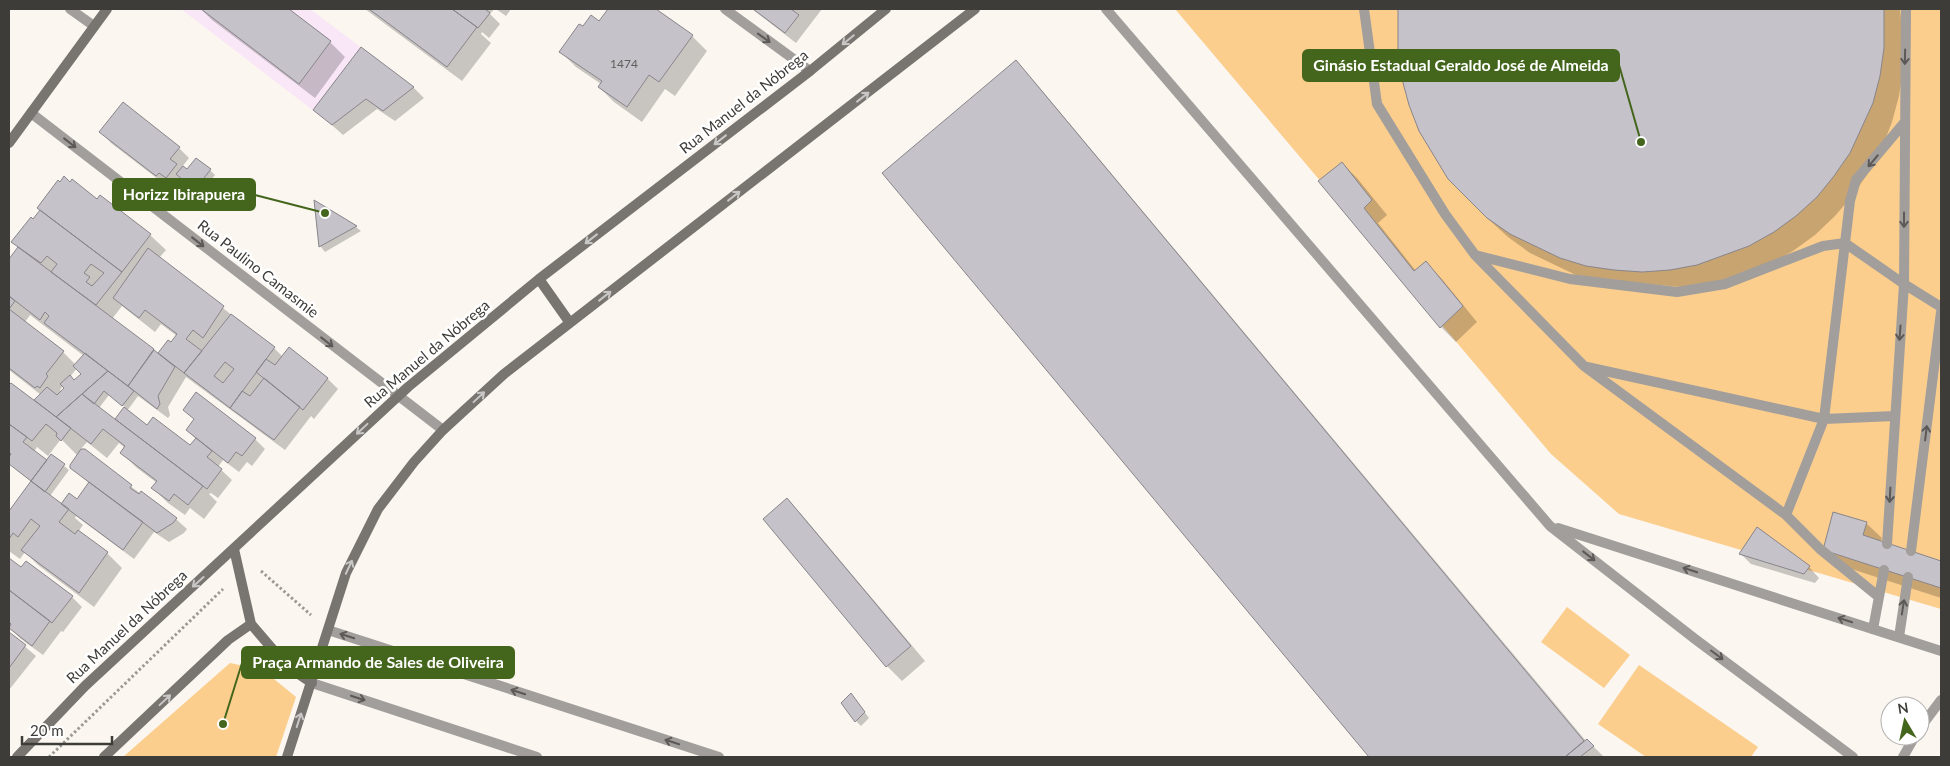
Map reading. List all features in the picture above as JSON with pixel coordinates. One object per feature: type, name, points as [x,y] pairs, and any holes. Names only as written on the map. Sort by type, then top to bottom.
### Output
[{"type":"street","points":[[70,9],[94,26]]},
{"type":"street","points":[[9,143],[107,9]]},
{"type":"street","points":[[724,9],[810,71]]},
{"type":"street","name":"Rua Manuel da Nóbrega","points":[[17,757],[85,686],[398,396],[539,279],[810,71],[886,9]]},
{"type":"street","points":[[287,757],[346,573],[378,509],[414,462],[443,430],[504,374],[975,9]]},
{"type":"street","points":[[1106,9],[1550,526],[1695,639],[1853,757]]},
{"type":"street","points":[[1364,9],[1377,104],[1445,214],[1475,255],[1584,366],[1786,515],[1820,549],[1879,597]]},
{"type":"street","points":[[1887,544],[1904,284],[1906,9]]},
{"type":"street","name":"Rua Paulino Camasmie","points":[[31,114],[443,430]]},
{"type":"street","points":[[1786,515],[1824,419],[1850,201],[1856,180],[1904,123]]},
{"type":"street","points":[[1475,255],[1570,279],[1677,292],[1725,284],[1823,246],[1845,243],[1941,307]]},
{"type":"street","points":[[539,279],[570,323]]},
{"type":"street","points":[[1912,551],[1941,312]]},
{"type":"street","points":[[1584,366],[1824,419],[1895,416]]},
{"type":"street","points":[[1550,526],[1941,651]]},
{"type":"street","points":[[234,549],[250,624],[287,666],[312,683],[537,757]]},
{"type":"street","points":[[1873,629],[1884,570]]},
{"type":"street","points":[[1899,637],[1908,578]]},
{"type":"street","points":[[104,757],[228,640],[250,624]]},
{"type":"street","points":[[328,630],[719,757]]},
{"type":"street","points":[[1930,715],[1941,700]]},
{"type":"street","points":[[1903,757],[1909,746]]},
{"type":"path","points":[[258,569],[328,630]]},
{"type":"shaded area","points":[[181,9],[310,9],[414,87],[383,111],[366,99],[332,125]]},
{"type":"shaded area","points":[[1175,9],[1941,9],[1941,609],[1619,514],[1551,454]]},
{"type":"shaded area","points":[[1567,607],[1630,655],[1604,688],[1541,642]]},
{"type":"shaded area","points":[[230,663],[263,670],[296,697],[276,757],[123,757]]},
{"type":"shaded area","points":[[1639,665],[1758,747],[1751,757],[1646,757],[1598,724]]},
{"type":"building","points":[[201,9],[289,9],[331,41],[299,84]]},
{"type":"building","points":[[369,9],[452,9],[477,27],[447,67]]},
{"type":"building","points":[[452,9],[485,9],[490,13],[478,28]]},
{"type":"building","points":[[608,9],[656,9],[693,35],[659,82],[649,75],[627,107],[598,87],[602,81],[559,52],[579,24],[583,26],[591,15],[599,21]]},
{"type":"building","points":[[753,9],[791,9],[799,15],[785,33]]},
{"type":"building","points":[[1398,9],[1884,9],[1884,48],[1880,76],[1873,103],[1850,153],[1817,197],[1796,216],[1774,232],[1749,246],[1697,265],[1670,270],[1642,272],[1614,270],[1586,266],[1560,258],[1510,234],[1487,218],[1448,179],[1419,131],[1409,105],[1402,79],[1398,52]]},
{"type":"building","points":[[361,47],[414,87],[383,111],[366,99],[332,125],[313,110]]},
{"type":"building","points":[[1016,60],[1584,741],[1565,757],[1369,757],[882,173]]},
{"type":"building","points":[[123,102],[180,147],[170,159],[177,164],[166,178],[159,173],[156,176],[99,132]]},
{"type":"building","points":[[196,158],[211,169],[193,192],[181,182],[183,180],[176,174],[183,166],[187,169]]},
{"type":"building","points":[[1342,162],[1372,200],[1364,208],[1414,271],[1426,261],[1463,306],[1440,328],[1318,181]]},
{"type":"building","points":[[64,176],[70,182],[72,179],[97,199],[100,195],[151,234],[122,272],[37,208],[58,180],[60,182]]},
{"type":"building","points":[[314,200],[357,226],[319,247]]},
{"type":"building","points":[[40,210],[122,272],[96,305],[51,272],[57,264],[47,256],[41,263],[11,242],[31,217],[33,219]],"holes":[[[91,264],[104,273],[92,286],[86,282],[90,277],[84,273]]]},
{"type":"building","points":[[18,247],[154,349],[128,386],[44,323],[49,316],[45,312],[40,320],[9,296],[9,259]]},
{"type":"building","points":[[148,248],[224,306],[203,338],[193,330],[186,339],[202,351],[184,373],[158,353],[168,340],[171,342],[177,334],[145,310],[139,318],[113,298]]},
{"type":"building","points":[[9,296],[15,301],[9,309]]},
{"type":"building","points":[[9,309],[64,351],[46,374],[48,376],[40,388],[37,386],[35,388],[9,368]]},
{"type":"building","points":[[231,314],[275,347],[230,408],[184,373]],"holes":[[[225,362],[234,369],[223,383],[214,376]]]},
{"type":"building","points":[[289,347],[328,378],[303,410],[256,372],[266,359],[275,365]]},
{"type":"building","points":[[154,350],[175,367],[158,396],[160,404],[157,409],[128,386]]},
{"type":"building","points":[[85,353],[108,371],[56,417],[34,400],[47,387],[57,395],[64,388],[60,384],[70,375],[74,380],[81,374],[73,366]]},
{"type":"building","points":[[108,371],[134,391],[122,406],[104,391],[94,404],[82,394]]},
{"type":"building","points":[[264,378],[300,407],[274,440],[230,408],[242,391],[250,396]]},
{"type":"building","points":[[11,383],[71,428],[61,441],[56,436],[57,433],[46,424],[32,441],[9,424],[9,385]]},
{"type":"building","points":[[196,392],[256,438],[242,456],[236,452],[228,463],[186,430],[194,419],[183,410]]},
{"type":"building","points":[[82,394],[203,486],[188,505],[174,494],[169,501],[151,488],[157,481],[120,453],[125,446],[103,429],[91,444],[56,417]]},
{"type":"building","points":[[124,407],[147,425],[153,417],[190,445],[196,438],[212,451],[207,457],[222,469],[207,489],[115,419]]},
{"type":"building","points":[[9,424],[27,437],[23,442],[47,460],[31,481],[9,464],[11,454],[9,452]]},
{"type":"building","points":[[81,449],[85,449],[132,485],[130,488],[139,494],[141,491],[177,518],[173,523],[157,533],[70,468],[70,465]]},
{"type":"building","points":[[51,454],[65,464],[45,492],[31,481]]},
{"type":"building","points":[[31,481],[69,509],[59,522],[75,534],[78,530],[108,552],[79,593],[21,550],[40,526],[31,519],[18,537],[13,533],[9,539],[9,511]]},
{"type":"building","points":[[89,482],[143,522],[123,550],[61,504],[69,493],[77,499]]},
{"type":"building","points":[[787,498],[911,646],[886,667],[763,519]]},
{"type":"building","points":[[1833,512],[1867,522],[1863,535],[1941,561],[1941,588],[1823,550]]},
{"type":"building","points":[[1757,527],[1810,566],[1804,574],[1739,554]]},
{"type":"building","points":[[9,558],[21,567],[26,561],[73,596],[52,623],[9,590]]},
{"type":"building","points":[[9,590],[50,621],[32,646],[9,628],[11,624],[9,622]]},
{"type":"building","points":[[9,632],[26,645],[9,668]]},
{"type":"building","points":[[851,693],[865,712],[855,722],[841,703]]},
{"type":"building","points":[[1587,739],[1594,746],[1580,757],[1565,757]]},
{"type":"place","name":"Ginásio Estadual Geraldo José de Almeida","points":[[1641,142]]},
{"type":"place","name":"Horizz Ibirapuera","points":[[325,213]]},
{"type":"place","name":"Praça Armando de Sales de Oliveira","points":[[223,724]]}]
